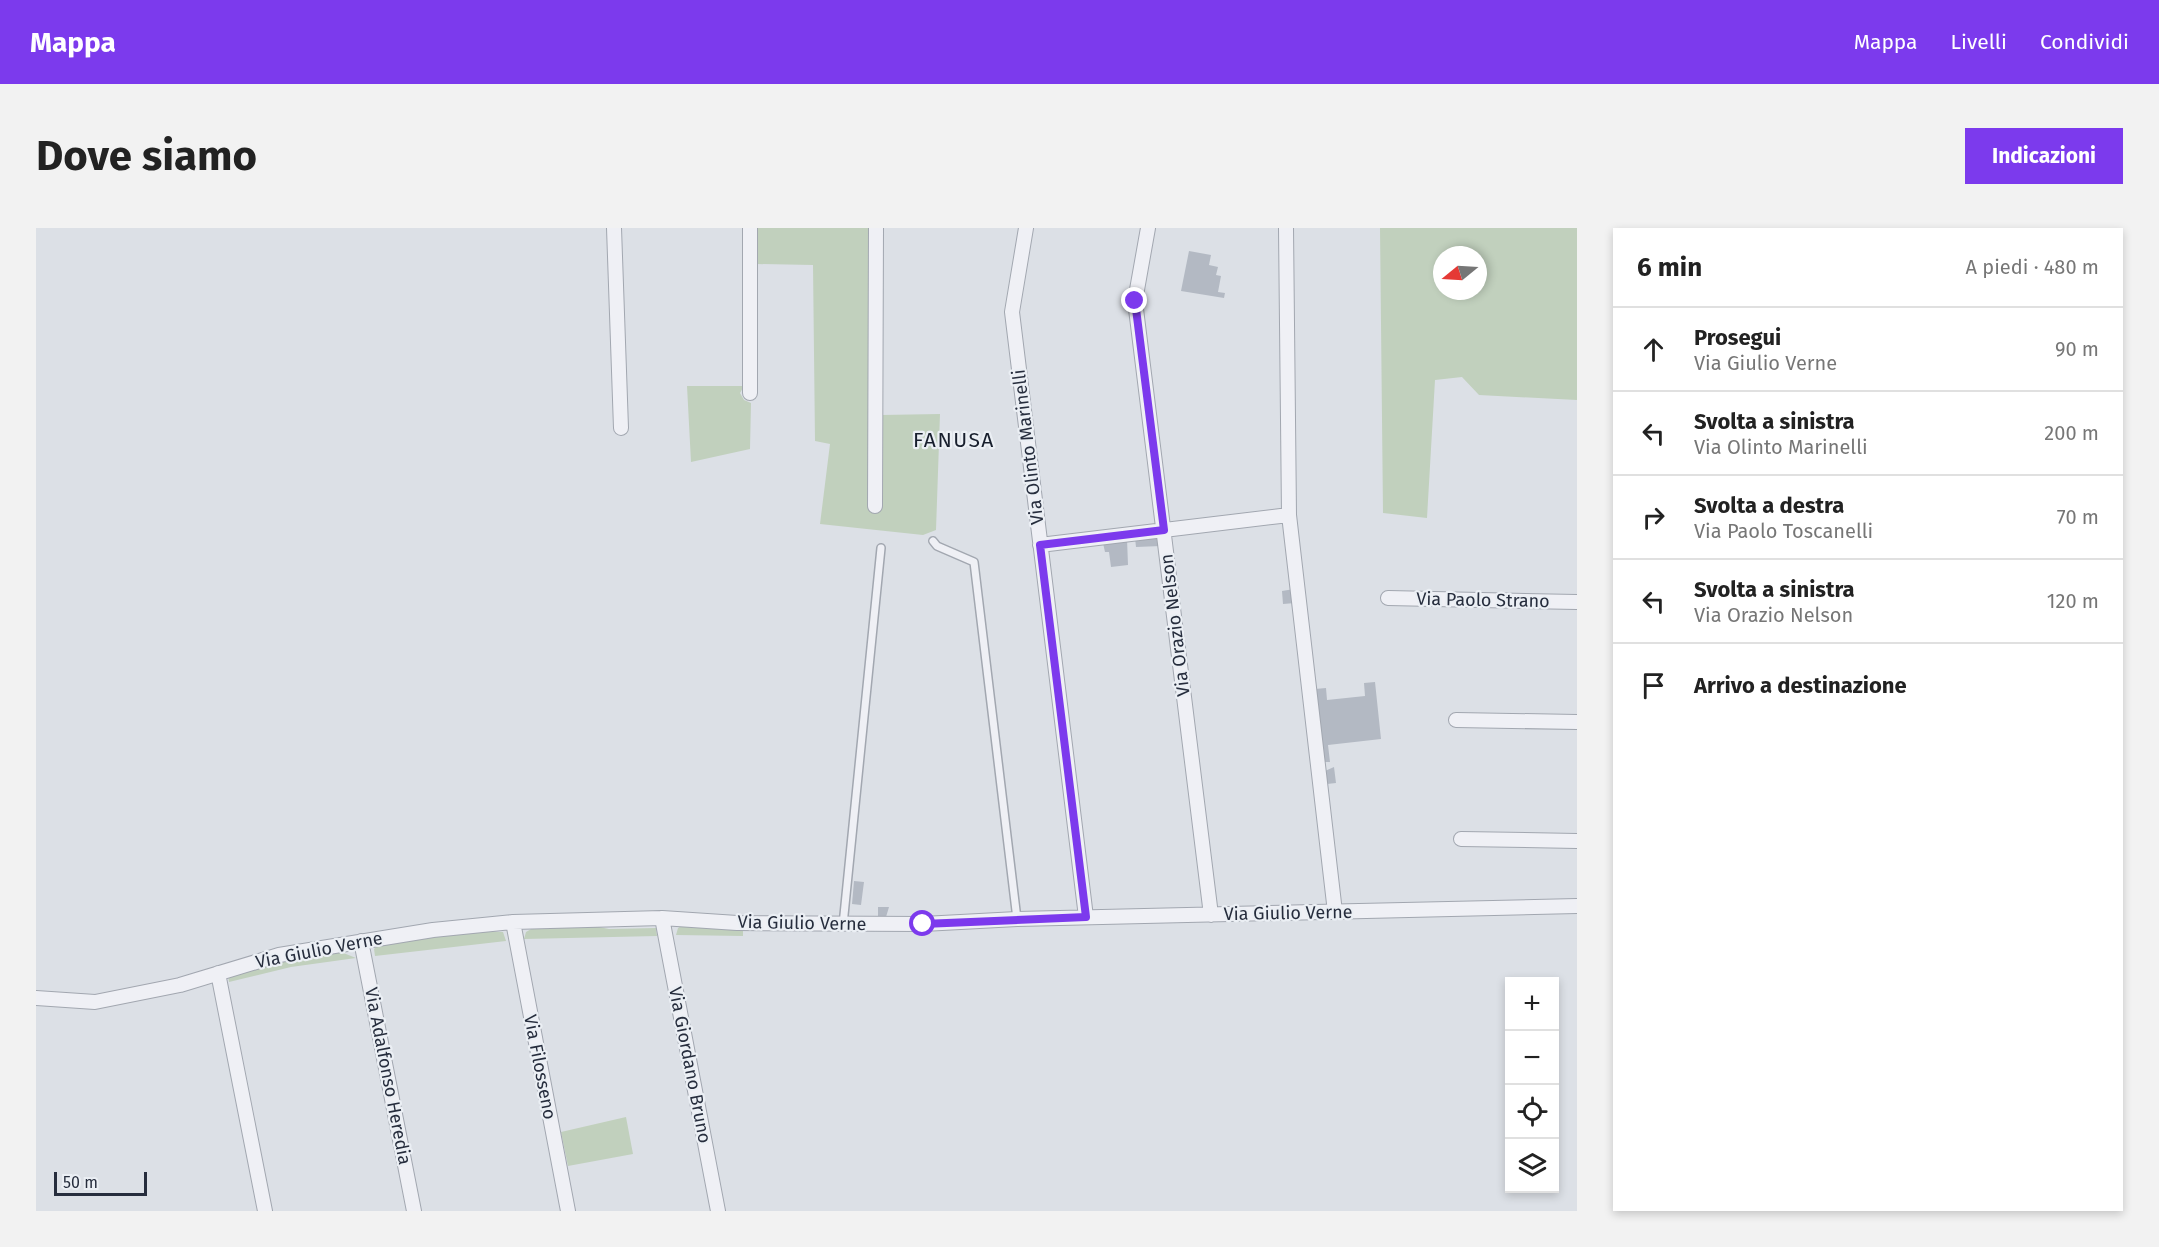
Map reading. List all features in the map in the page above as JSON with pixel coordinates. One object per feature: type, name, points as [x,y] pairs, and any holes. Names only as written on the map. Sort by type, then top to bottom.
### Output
[{"type":"street","points":[[614,228],[621,428]]},
{"type":"street","points":[[750,228],[750,393]]},
{"type":"street","points":[[875,506],[876,228]]},
{"type":"street","name":"Via Olinto Marinelli","points":[[1026,228],[1012,312],[1086,917]]},
{"type":"street","name":"Via Orazio Nelson","points":[[1148,228],[1135,301],[1211,915]]},
{"type":"street","points":[[1286,228],[1288,515],[1335,912]]},
{"type":"street","points":[[1040,545],[1288,515]]},
{"type":"street","name":"Via Paolo Strano","points":[[1388,598],[1577,602]]},
{"type":"street","points":[[1456,720],[1577,722]]},
{"type":"street","points":[[1461,839],[1577,841]]},
{"type":"street","name":"Via Giulio Verne","points":[[36,998],[95,1002],[180,985],[279,955],[361,941],[513,922],[662,918],[843,925],[1577,906]]},
{"type":"street","name":"Via Giordano Bruno","points":[[662,918],[718,1211]]},
{"type":"street","name":"Via Filosseno","points":[[513,922],[568,1211]]},
{"type":"street","name":"Via Adalfonso Heredia","points":[[361,941],[414,1211]]},
{"type":"street","points":[[218,973],[265,1211]]},
{"type":"lane","points":[[933,541],[937,546],[974,562],[1017,919]]},
{"type":"lane","points":[[843,925],[881,548]]},
{"type":"green space","points":[[756,228],[872,228],[881,415],[940,414],[936,530],[923,535],[820,524],[830,444],[815,441],[813,265],[757,264]]},
{"type":"green space","points":[[1380,228],[1577,228],[1577,400],[1479,395],[1462,377],[1435,380],[1427,518],[1383,513]]},
{"type":"green space","points":[[687,386],[744,386],[740,393],[744,400],[751,403],[750,449],[691,462]]},
{"type":"green space","points":[[683,925],[743,927],[743,936],[676,935],[678,928]]},
{"type":"green space","points":[[594,926],[609,929],[656,928],[657,936],[524,939],[526,932],[533,928]]},
{"type":"green space","points":[[482,931],[503,932],[506,941],[375,956],[374,949],[378,945]]},
{"type":"green space","points":[[341,952],[356,958],[291,967],[229,982],[228,975],[280,960]]},
{"type":"green space","points":[[626,1117],[633,1154],[568,1166],[561,1132]]},
{"type":"building","points":[[1189,251],[1211,255],[1209,265],[1218,267],[1216,275],[1221,276],[1218,292],[1225,293],[1224,298],[1181,291]]},
{"type":"building","points":[[1159,535],[1161,546],[1136,547],[1135,538]]},
{"type":"building","points":[[1127,539],[1128,565],[1111,567],[1109,552],[1105,552],[1103,543]]},
{"type":"building","points":[[1294,589],[1295,603],[1283,604],[1282,591]]},
{"type":"building","points":[[1375,682],[1381,739],[1328,745],[1330,762],[1324,762],[1315,689],[1326,688],[1327,700],[1365,696],[1364,683]]},
{"type":"building","points":[[1334,767],[1336,783],[1327,784],[1325,771]]},
{"type":"building","points":[[854,881],[864,882],[861,905],[852,904]]},
{"type":"building","points":[[878,907],[889,907],[886,917],[878,918]]},
{"type":"district","name":"FANUSA","points":[[954,440]]},
{"type":"route","points":[[923,924],[1086,917],[1040,545],[1164,530],[1135,301]]}]
